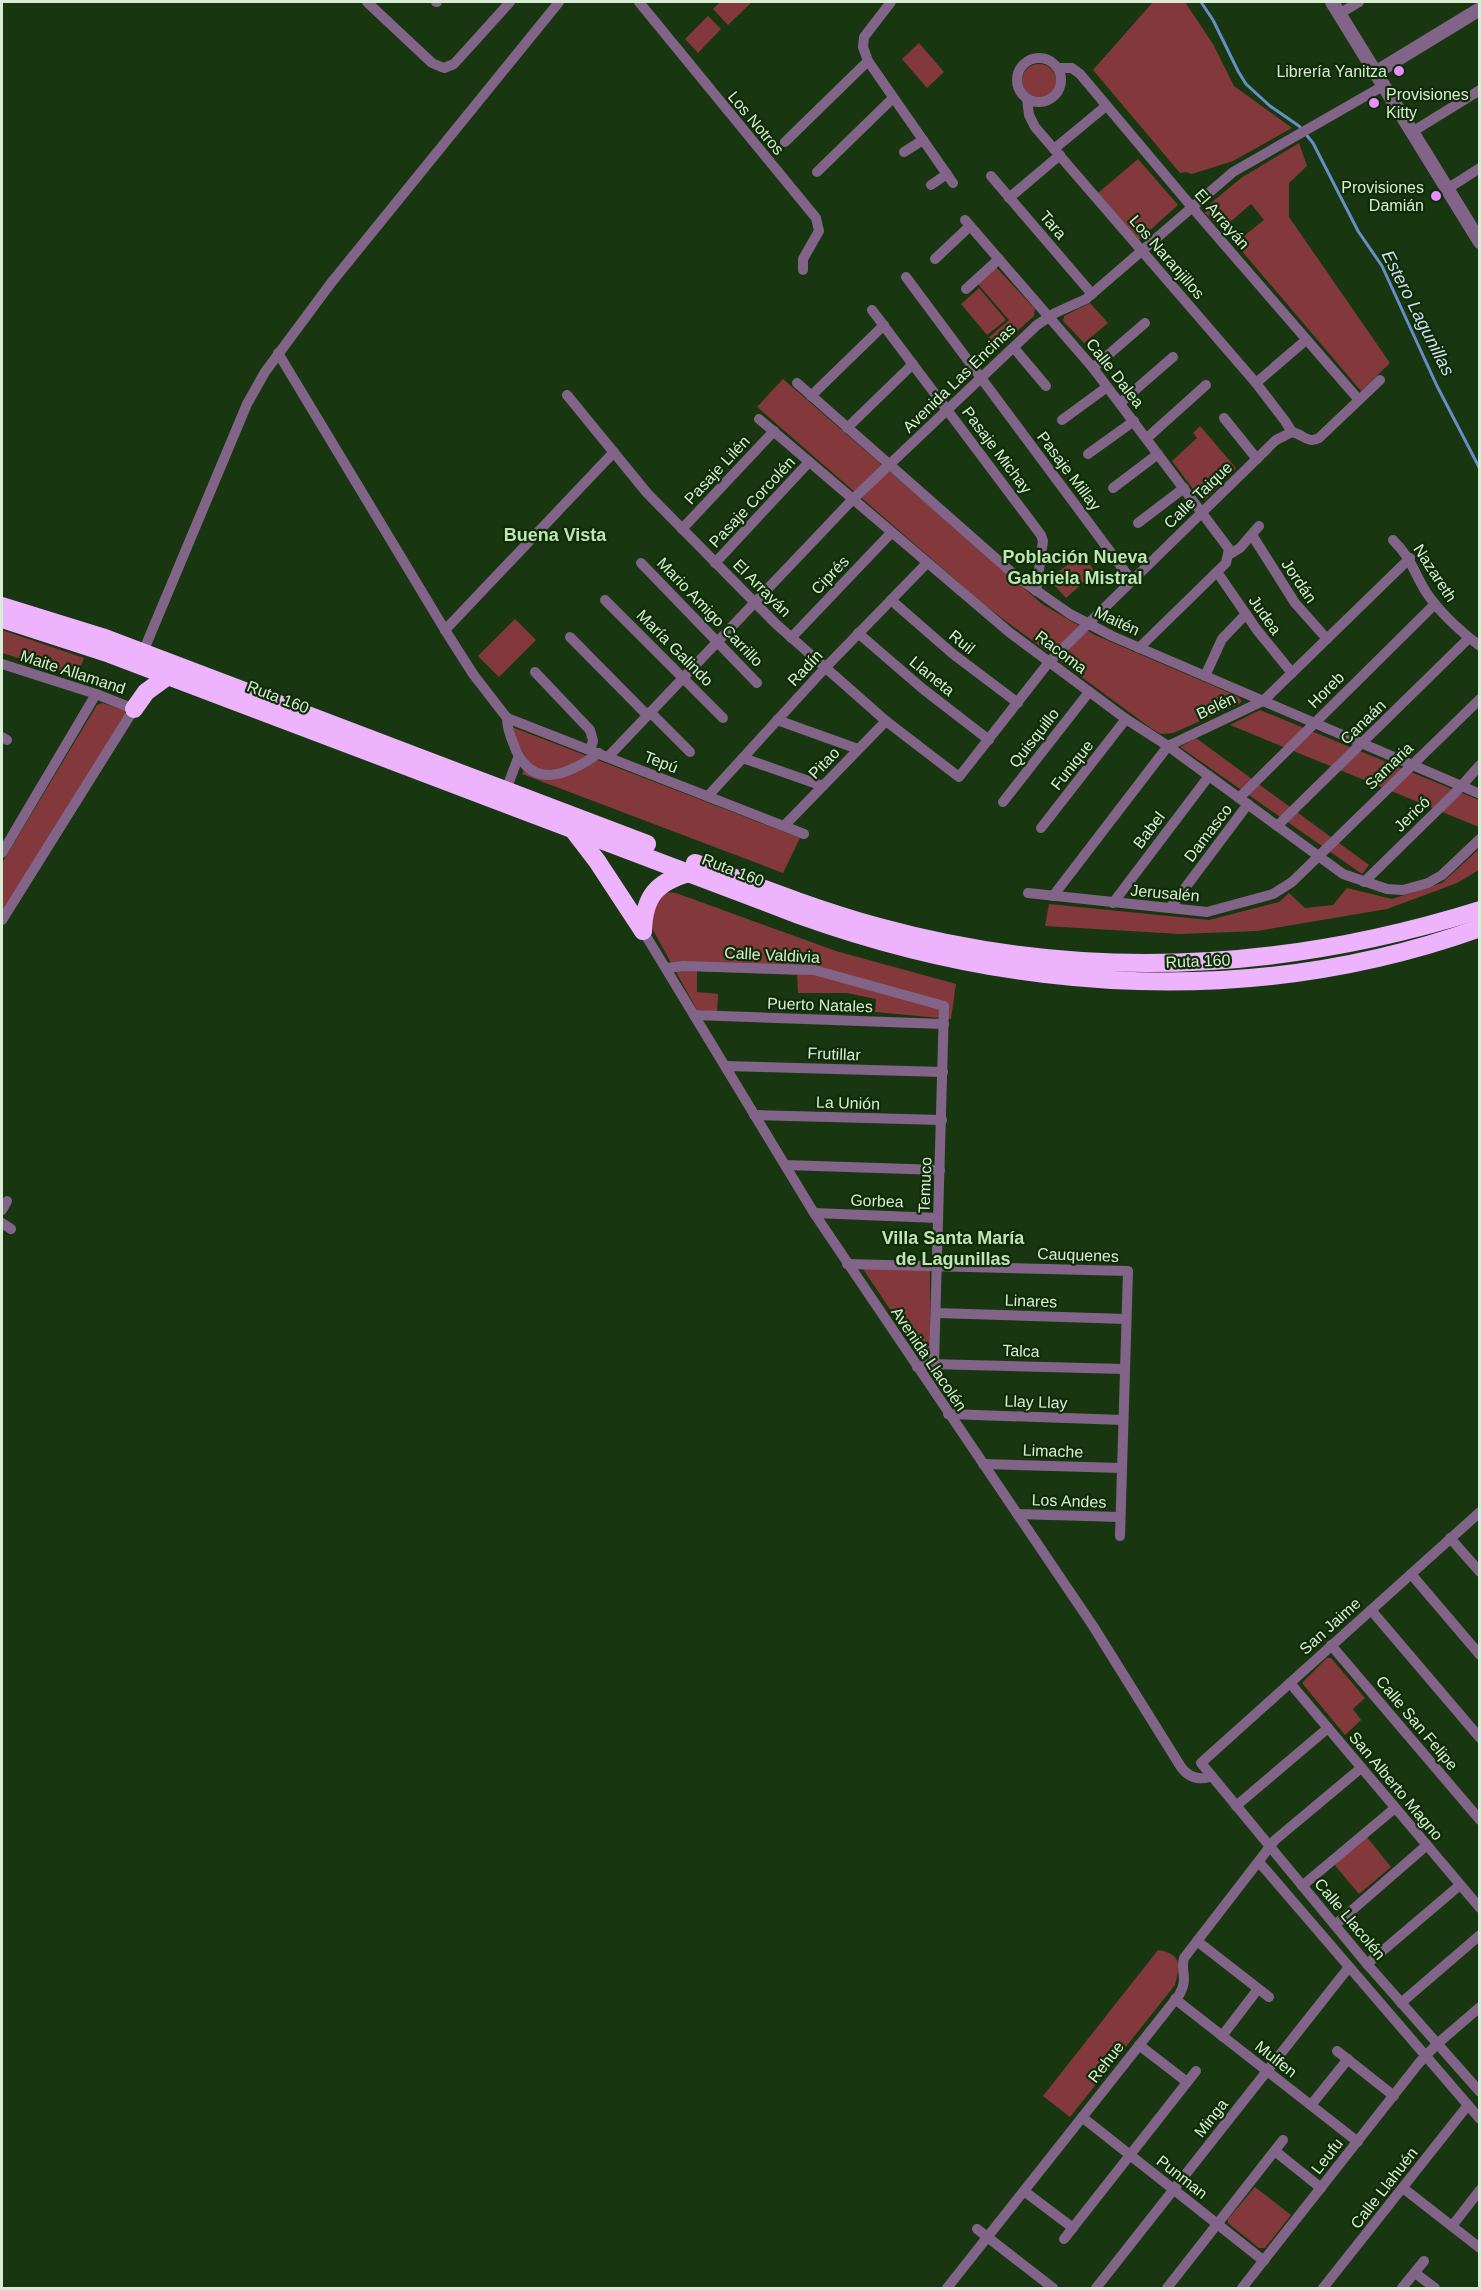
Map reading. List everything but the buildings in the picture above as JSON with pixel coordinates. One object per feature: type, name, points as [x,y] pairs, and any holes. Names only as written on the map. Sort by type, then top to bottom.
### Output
[{"type":"highway","name":"Ruta 160","points":[[2,606],[76,628],[143,652],[814,907],[888,929],[974,948],[1103,963],[1183,963],[1286,954],[1388,936],[1479,910]]},
{"type":"highway","name":"Ruta 160","points":[[2,619],[65,638],[168,676],[832,927],[904,949],[997,969],[1099,980],[1206,980],[1301,971],[1404,951],[1479,928]]},
{"type":"highway","points":[[134,709],[146,692],[168,676]]},
{"type":"highway","points":[[572,829],[597,861],[643,931]]},
{"type":"highway","points":[[643,931],[645,912],[652,893],[665,882],[689,873]]},
{"type":"highway","points":[[1388,936],[1479,898]]},
{"type":"street","points":[[367,2],[432,63],[444,68],[454,64],[510,2]]},
{"type":"street","points":[[143,652],[247,404],[278,353],[559,2]]},
{"type":"street","name":"Los Notros","points":[[639,2],[816,218],[819,231],[803,259],[803,270]]},
{"type":"street","points":[[891,2],[864,37],[863,47],[868,61],[950,179],[931,185]]},
{"type":"street","points":[[1359,2],[1336,8],[1479,242]]},
{"type":"street","points":[[1375,73],[1479,9]]},
{"type":"street","name":"El Arrayán","points":[[1027,99],[1022,95],[1017,84],[1022,66],[1031,59],[1044,58],[1058,68],[1067,67],[1076,70],[1191,207],[1359,400]]},
{"type":"street","points":[[785,142],[868,61]]},
{"type":"street","points":[[1027,99],[1032,102],[1044,102],[1055,96],[1062,80],[1058,68]]},
{"type":"street","name":"Avenida Las Encinas","points":[[518,758],[535,771],[552,776],[577,769],[599,754],[648,714],[852,499],[1049,317],[1079,303],[1092,294],[1233,172],[1383,86]]},
{"type":"street","points":[[1412,132],[1479,90]]},
{"type":"street","points":[[818,172],[893,98]]},
{"type":"street","name":"Los Naranjillos","points":[[1027,99],[1031,121],[1256,383],[1292,432]]},
{"type":"street","points":[[1010,198],[1106,106]]},
{"type":"street","points":[[904,152],[922,140]]},
{"type":"street","points":[[1447,189],[1479,168]]},
{"type":"street","name":"Tara","points":[[991,176],[1092,294]]},
{"type":"street","name":"Calle Dalea","points":[[935,259],[967,223],[1093,368],[1227,545],[1230,554]]},
{"type":"street","points":[[966,289],[999,259]]},
{"type":"street","name":"Pasaje Millay","points":[[906,276],[1132,581]]},
{"type":"street","name":"Pasaje Michay","points":[[872,310],[1041,535],[1043,542],[1036,591]]},
{"type":"street","points":[[1093,368],[1145,323]]},
{"type":"street","points":[[811,396],[884,325]]},
{"type":"street","points":[[1256,383],[1306,340]]},
{"type":"street","points":[[1014,348],[1046,386]]},
{"type":"street","points":[[278,353],[445,630],[473,674],[507,717],[507,726],[518,758],[506,790]]},
{"type":"street","points":[[1120,403],[1173,357]]},
{"type":"street","points":[[847,428],[913,364]]},
{"type":"street","points":[[1292,432],[1306,440],[1316,439],[1380,380]]},
{"type":"street","name":"Maitén","points":[[797,383],[1036,591],[1087,624],[1479,794]]},
{"type":"street","points":[[1147,438],[1206,385]]},
{"type":"street","points":[[1062,420],[1107,387]]},
{"type":"street","name":"El Arrayán","points":[[567,394],[646,494],[791,638],[886,721],[959,777]]},
{"type":"street","points":[[1224,418],[1257,459]]},
{"type":"street","name":"Racoma","points":[[759,419],[993,620],[1126,720],[1168,746],[1343,874],[1364,882]]},
{"type":"street","points":[[1088,454],[1134,421]]},
{"type":"street","name":"Pasaje Lilén","points":[[682,529],[774,431]]},
{"type":"street","name":"Calle Taique","points":[[959,777],[1049,662],[1280,437],[1292,432]]},
{"type":"street","points":[[445,630],[614,452]]},
{"type":"street","points":[[1113,488],[1158,454]]},
{"type":"street","name":"Pasaje Corcolén","points":[[716,563],[809,462]]},
{"type":"street","points":[[1138,523],[1184,488]]},
{"type":"street","name":"Jordán","points":[[1230,554],[1240,548],[1256,531],[1295,603],[1327,639]]},
{"type":"street","name":"Ciprés","points":[[791,638],[891,533]]},
{"type":"street","name":"Nazareth","points":[[1394,540],[1410,558],[1424,588],[1435,604],[1479,646]]},
{"type":"street","points":[[1138,648],[1217,573],[1230,554]]},
{"type":"street","name":"Belén","points":[[1053,896],[1168,746],[1263,701],[1410,558]]},
{"type":"street","name":"Mario Amigo Carrillo","points":[[641,563],[757,683]]},
{"type":"street","name":"Radín","points":[[708,796],[825,668],[927,563]]},
{"type":"street","name":"Judea","points":[[1217,573],[1268,646],[1292,673]]},
{"type":"street","name":"María Galindo","points":[[605,600],[723,718]]},
{"type":"street","name":"Ruil","points":[[891,600],[953,654],[1018,703]]},
{"type":"street","name":"Horeb","points":[[1243,801],[1314,723],[1435,604]]},
{"type":"street","points":[[1205,676],[1222,639],[1246,614]]},
{"type":"street","name":"Llaneta","points":[[858,633],[923,689],[989,740]]},
{"type":"street","points":[[570,637],[690,752]]},
{"type":"street","name":"Canaán","points":[[1277,825],[1469,638]]},
{"type":"street","name":"Maite Allamand","points":[[2,664],[96,694],[134,709]]},
{"type":"street","points":[[535,672],[590,730],[599,754]]},
{"type":"street","name":"Quisquillo","points":[[1003,802],[1089,692]]},
{"type":"street","points":[[2,853],[96,694]]},
{"type":"street","name":"Samaria","points":[[1318,856],[1479,699]]},
{"type":"street","points":[[2,920],[134,709]]},
{"type":"street","name":"Tepú","points":[[507,717],[804,834]]},
{"type":"street","points":[[777,720],[858,749]]},
{"type":"street","name":"Funique","points":[[1041,828],[1126,720]]},
{"type":"street","name":"Pitao","points":[[784,826],[886,721]]},
{"type":"street","points":[[743,758],[823,786]]},
{"type":"street","name":"Jericó","points":[[1364,882],[1479,765]]},
{"type":"street","name":"Babel","points":[[1113,903],[1209,776]]},
{"type":"street","name":"Damasco","points":[[1170,908],[1243,801]]},
{"type":"street","points":[[1364,882],[1396,890],[1428,883],[1447,871],[1479,839]]},
{"type":"street","name":"Jerusalén","points":[[1028,893],[1113,903],[1215,910],[1273,894],[1288,886],[1318,856]]},
{"type":"street","name":"Avenida Llacolén","points":[[643,931],[814,1213],[1093,1626],[1185,1771],[1199,1779],[1212,1776]]},
{"type":"street","name":"Calle Valdivia","points":[[666,968],[684,966],[814,970],[944,1006]]},
{"type":"street","name":"Temuco","points":[[934,1364],[944,1006]]},
{"type":"street","name":"Puerto Natales","points":[[694,1015],[944,1024]]},
{"type":"street","name":"Frutillar","points":[[724,1066],[943,1072]]},
{"type":"street","name":"La Unión","points":[[754,1115],[942,1120]]},
{"type":"street","points":[[784,1165],[940,1170]]},
{"type":"street","name":"Gorbea","points":[[814,1213],[939,1218]]},
{"type":"street","name":"Cauquenes","points":[[847,1264],[1128,1271],[1126,1319]]},
{"type":"street","name":"Linares","points":[[936,1313],[1126,1319]]},
{"type":"street","points":[[1120,1536],[1126,1319]]},
{"type":"street","name":"Talca","points":[[917,1367],[934,1364],[1125,1370]]},
{"type":"street","name":"Llay Llay","points":[[948,1414],[1123,1420]]},
{"type":"street","name":"Limache","points":[[983,1464],[1122,1468]]},
{"type":"street","name":"San Jaime","points":[[1201,1763],[1479,1512]]},
{"type":"street","name":"Los Andes","points":[[1017,1514],[1120,1517]]},
{"type":"street","points":[[1450,1538],[1479,1572]]},
{"type":"street","points":[[1410,1574],[1479,1655]]},
{"type":"street","points":[[1371,1610],[1479,1738]]},
{"type":"street","name":"Calle San Felipe","points":[[1331,1645],[1479,1820]]},
{"type":"street","name":"San Alberto Magno","points":[[1290,1683],[1479,1908]]},
{"type":"street","points":[[1236,1806],[1328,1728]]},
{"type":"street","name":"Calle Llacolén","points":[[1201,1763],[1367,1964],[1479,2092]]},
{"type":"street","name":"Rehue","points":[[952,2287],[987,2237],[1175,1999],[1185,1980],[1183,1960],[1275,1840],[1361,1768]]},
{"type":"street","points":[[1302,1886],[1395,1808]]},
{"type":"street","points":[[1335,1925],[1427,1845]]},
{"type":"street","name":"Calle Llacolén","points":[[1259,1862],[1479,2119]]},
{"type":"street","points":[[1367,1964],[1460,1884]]},
{"type":"street","points":[[1401,2003],[1479,1935]]},
{"type":"street","points":[[1197,1941],[1269,1997]]},
{"type":"street","name":"Minga","points":[[1096,2289],[1349,1967]]},
{"type":"street","points":[[1222,2036],[1258,1989]]},
{"type":"street","name":"Mulfen","points":[[1175,1999],[1358,2142]]},
{"type":"street","name":"Leufu","points":[[1242,2289],[1425,2057],[1479,2007]]},
{"type":"street","points":[[1139,2045],[1187,2082]]},
{"type":"street","points":[[1336,2051],[1394,2096]]},
{"type":"street","points":[[1311,2105],[1348,2060]]},
{"type":"street","points":[[1064,2239],[1196,2071]]},
{"type":"street","name":"Calle Llahuén","points":[[1323,2289],[1468,2105]]},
{"type":"street","name":"Punman","points":[[1082,2117],[1264,2261]]},
{"type":"street","points":[[1167,2289],[1283,2140]]},
{"type":"street","points":[[1275,2151],[1321,2188]]},
{"type":"street","points":[[1403,2188],[1479,2248]]},
{"type":"street","points":[[1452,2226],[1479,2190]]},
{"type":"street","points":[[1024,2191],[1073,2228]]},
{"type":"street","points":[[977,2229],[1053,2289]]},
{"type":"street","points":[[1402,2289],[1424,2261]]},
{"type":"street","points":[[1415,2273],[1435,2289]]},
{"type":"shaded area","points":[[720,2],[752,2],[728,25],[713,9]]},
{"type":"shaded area","points":[[1153,2],[1185,2],[1213,44],[1234,86],[1292,128],[1233,161],[1192,174],[1180,173],[1093,70]]},
{"type":"shaded area","points":[[708,16],[721,29],[698,53],[685,39]]},
{"type":"shaded area","points":[[919,43],[944,72],[927,88],[902,59]]},
{"type":"shaded area","points":[[1039,64],[1051,69],[1056,81],[1051,93],[1039,98],[1027,93],[1022,81],[1027,69]]},
{"type":"shaded area","points":[[1299,143],[1307,166],[1289,183],[1289,217],[1390,363],[1361,391],[1235,243],[1264,220],[1251,204],[1222,229],[1205,213],[1211,203],[1241,178]]},
{"type":"shaded area","points":[[1138,159],[1178,205],[1139,240],[1098,193]]},
{"type":"shaded area","points":[[995,266],[1035,309],[1034,316],[995,351],[986,340],[1009,320],[977,283]]},
{"type":"shaded area","points":[[979,288],[1006,320],[987,335],[961,304]]},
{"type":"shaded area","points":[[1090,303],[1108,323],[1084,343],[1063,321],[1064,316]]},
{"type":"shaded area","points":[[783,379],[1042,604],[1095,635],[1237,696],[1242,701],[1173,733],[1161,734],[1152,729],[987,607],[757,407]]},
{"type":"shaded area","points":[[1200,426],[1236,468],[1205,500],[1199,497],[1172,461],[1197,438],[1193,433]]},
{"type":"shaded area","points":[[1082,554],[1095,572],[1066,598],[1049,579]]},
{"type":"shaded area","points":[[515,619],[536,640],[499,677],[478,656]]},
{"type":"shaded area","points":[[2,630],[84,658],[77,676],[2,653]]},
{"type":"shaded area","points":[[102,703],[124,710],[126,715],[2,911],[2,863],[97,705]]},
{"type":"shaded area","points":[[1260,710],[1479,800],[1479,827],[1230,725]]},
{"type":"shaded area","points":[[512,727],[800,838],[783,873],[522,774],[528,761],[511,730]]},
{"type":"shaded area","points":[[1196,738],[1369,865],[1362,874],[1180,747]]},
{"type":"shaded area","points":[[1479,849],[1479,870],[1457,883],[1387,909],[1257,931],[1180,934],[1045,926],[1049,904],[1209,920],[1279,902],[1289,893],[1305,908],[1333,905],[1347,888],[1392,899],[1442,883]]},
{"type":"shaded area","points":[[665,892],[676,893],[836,951],[956,984],[951,1019],[875,1012],[876,999],[847,993],[798,993],[797,975],[697,971],[697,992],[718,994],[717,1012],[697,1010],[649,923],[650,914]]},
{"type":"shaded area","points":[[861,1266],[930,1267],[930,1348],[918,1351]]},
{"type":"shaded area","points":[[1327,1658],[1331,1658],[1365,1698],[1353,1709],[1361,1720],[1345,1735],[1302,1683]]},
{"type":"shaded area","points":[[1366,1836],[1391,1867],[1359,1894],[1333,1863]]},
{"type":"shaded area","points":[[1158,1950],[1171,1954],[1177,1962],[1178,1972],[1175,1985],[1070,2117],[1043,2096]]},
{"type":"shaded area","points":[[1255,2187],[1291,2215],[1265,2248],[1259,2248],[1228,2223],[1228,2219]]},
{"type":"waterway","name":"Estero Lagunillas","points":[[1201,2],[1213,20],[1246,84],[1270,106],[1299,126],[1313,143],[1358,231],[1382,266],[1437,386],[1480,469]]},
{"type":"place","name":"Librería Yanitza","points":[[1399,71]]},
{"type":"place","name":"Provisiones Kitty","points":[[1374,103]]},
{"type":"place","name":"Provisiones Damián","points":[[1436,196]]},
{"type":"district","name":"Buena Vista","points":[[555,535]]},
{"type":"district","name":"Población Nueva Gabriela Mistral","points":[[1075,567]]},
{"type":"district","name":"Villa Santa María de Lagunillas","points":[[953,1248]]}]
